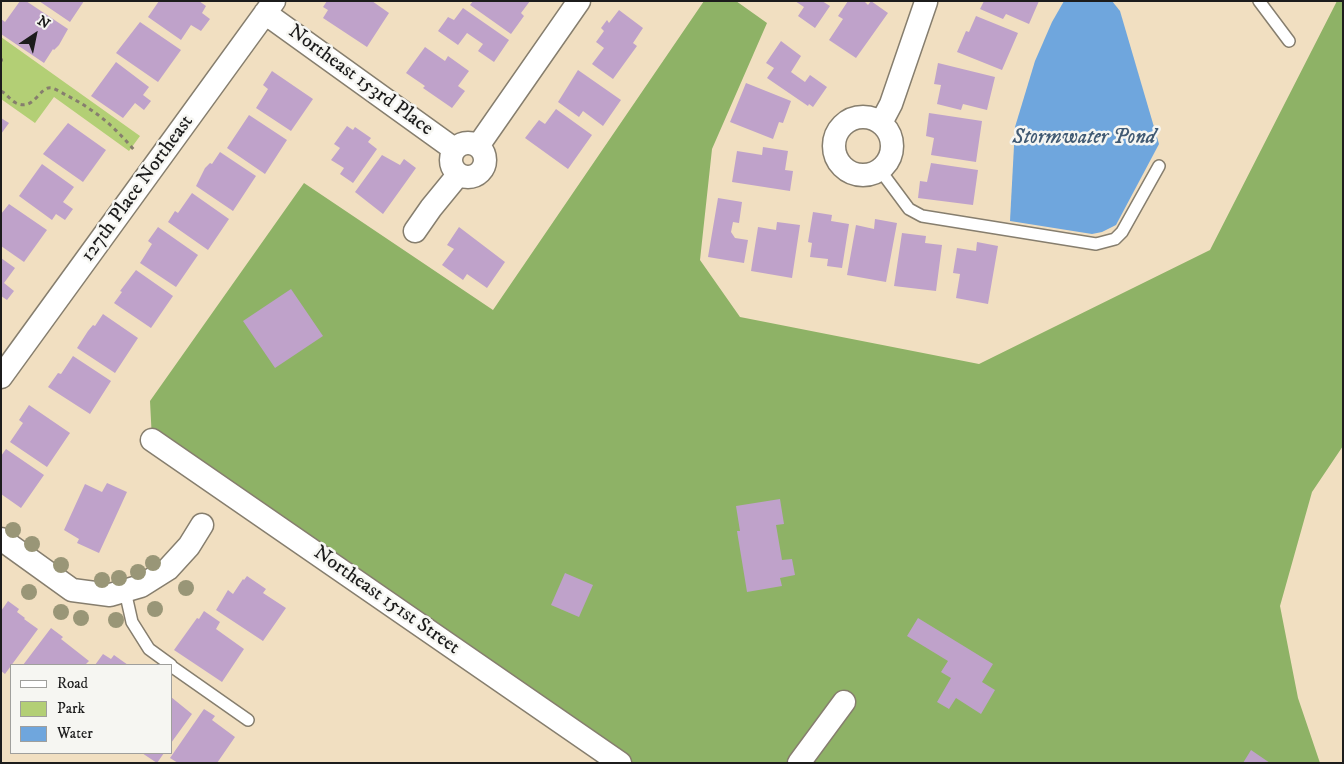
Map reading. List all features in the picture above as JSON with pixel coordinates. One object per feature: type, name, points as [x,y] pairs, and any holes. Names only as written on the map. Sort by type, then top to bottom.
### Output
[{"type":"street","points":[[478,146],[579,1]]},
{"type":"street","points":[[881,123],[891,104],[926,2],[940,1]]},
{"type":"street","name":"Northeast 153rd Place","points":[[270,7],[454,149]]},
{"type":"street","name":"127th Place Northeast","points":[[1,377],[270,7]]},
{"type":"street","points":[[872,118],[881,123],[887,130],[891,138],[892,147],[886,163],[880,170],[872,174],[863,175],[846,169],[837,157],[834,142],[837,133],[843,125],[852,119],[872,118]]},
{"type":"street","points":[[467,142],[478,146],[483,151],[483,169],[470,178],[458,175],[454,171],[450,160],[454,149],[467,142]]},
{"type":"street","points":[[415,231],[458,175]]},
{"type":"street","name":"Northeast 151st Street","points":[[152,440],[620,763]]},
{"type":"street","points":[[1,539],[72,590],[110,595],[141,586],[168,569],[189,546],[202,525]]},
{"type":"street","points":[[799,763],[844,702]]},
{"type":"lane","points":[[1259,1],[1289,41]]},
{"type":"lane","points":[[880,170],[909,210],[922,216],[1096,244],[1115,239],[1122,232],[1159,166]]},
{"type":"lane","points":[[125,591],[132,622],[148,650],[168,664]]},
{"type":"lane","points":[[172,667],[248,720]]},
{"type":"path","points":[[1,91],[14,102],[22,105],[29,104],[45,89],[51,88],[98,114],[113,125],[134,150]]},
{"type":"green space","points":[[704,1],[736,1],[767,23],[712,149],[700,260],[740,317],[979,364],[1210,250],[1337,1],[1343,1],[1343,446],[1312,492],[1280,606],[1298,698],[1320,763],[622,763],[152,440],[150,401],[304,183],[493,310]]},
{"type":"green space","points":[[1,37],[140,136],[129,151],[54,97],[35,123],[1,99]]},
{"type":"water","name":"Stormwater Pond","points":[[1064,1],[1112,1],[1120,11],[1159,144],[1116,225],[1102,232],[1092,234],[1010,221],[1015,127],[1035,61],[1052,22]]},
{"type":"building","points":[[20,1],[26,1],[68,29],[59,45],[53,49],[44,63],[1,34],[1,19],[5,22]]},
{"type":"building","points":[[39,1],[84,1],[70,22]]},
{"type":"building","points":[[159,1],[199,1],[206,6],[202,13],[210,19],[201,31],[191,25],[181,40],[148,17]]},
{"type":"building","points":[[327,1],[372,1],[389,13],[367,47],[323,18],[328,10],[323,7]]},
{"type":"building","points":[[473,1],[530,1],[521,13],[524,16],[511,34],[470,5]]},
{"type":"building","points":[[795,1],[822,1],[830,6],[815,28],[798,16],[804,7]]},
{"type":"building","points":[[848,1],[864,1],[868,5],[871,1],[888,13],[856,58],[829,40],[843,19],[838,16]]},
{"type":"building","points":[[984,1],[1039,1],[1029,24],[1006,14],[1003,19],[980,9]]},
{"type":"building","points":[[463,8],[509,40],[494,62],[478,51],[483,44],[467,33],[458,45],[438,31],[448,17],[454,20]]},
{"type":"building","points":[[619,10],[643,28],[633,43],[637,46],[613,79],[592,64],[604,48],[596,42],[604,31],[601,28],[607,20],[609,23]]},
{"type":"building","points":[[976,16],[1018,33],[1002,70],[957,52],[966,31],[969,32]]},
{"type":"building","points":[[140,22],[181,50],[158,82],[116,53]]},
{"type":"building","points":[[781,41],[801,56],[791,72],[805,82],[810,75],[827,87],[813,107],[809,104],[808,106],[767,78],[774,68],[766,63]]},
{"type":"building","points":[[425,47],[445,61],[448,56],[469,71],[458,86],[465,91],[452,108],[423,88],[425,86],[406,73]]},
{"type":"building","points":[[116,62],[149,87],[143,95],[151,101],[144,110],[135,103],[123,118],[91,96]]},
{"type":"building","points":[[938,63],[995,77],[987,110],[963,104],[961,110],[937,104],[941,85],[934,84]]},
{"type":"building","points":[[578,70],[621,100],[603,126],[583,111],[579,117],[558,102]]},
{"type":"building","points":[[272,71],[313,99],[291,131],[256,108],[268,89],[263,85]]},
{"type":"building","points":[[746,83],[791,101],[783,123],[779,122],[773,139],[730,122]]},
{"type":"building","points":[[556,109],[592,135],[568,169],[525,138],[539,120],[545,124]]},
{"type":"building","points":[[929,113],[982,121],[976,162],[931,155],[934,138],[926,136]]},
{"type":"building","points":[[249,115],[287,140],[265,174],[227,148]]},
{"type":"building","points":[[1,118],[9,123],[1,134]]},
{"type":"building","points":[[68,123],[106,150],[83,182],[43,154]]},
{"type":"building","points":[[347,126],[353,130],[355,127],[371,138],[368,142],[377,149],[353,183],[340,174],[344,168],[331,160],[340,148],[334,144]]},
{"type":"building","points":[[763,147],[788,151],[785,170],[793,171],[790,191],[732,182],[737,151],[762,155]]},
{"type":"building","points":[[220,152],[256,176],[233,211],[196,186],[205,168],[210,163],[212,164]]},
{"type":"building","points":[[382,155],[400,165],[404,159],[416,168],[383,214],[355,192]]},
{"type":"building","points":[[931,163],[978,170],[973,205],[918,198],[920,181],[927,182]]},
{"type":"building","points":[[42,164],[74,187],[63,202],[73,209],[65,220],[56,214],[52,220],[19,196]]},
{"type":"building","points":[[192,193],[229,219],[208,250],[168,222],[175,211],[178,213]]},
{"type":"building","points":[[718,198],[742,202],[739,223],[733,222],[731,232],[735,238],[748,240],[744,263],[708,257]]},
{"type":"building","points":[[9,204],[47,230],[24,262],[1,246],[1,214]]},
{"type":"building","points":[[813,212],[832,215],[831,221],[849,224],[842,268],[827,266],[828,259],[810,257],[812,243],[808,242]]},
{"type":"building","points":[[875,219],[897,223],[886,282],[847,275],[856,225],[874,229]]},
{"type":"building","points":[[777,222],[800,225],[792,278],[751,271],[758,227],[776,230]]},
{"type":"building","points":[[158,227],[198,255],[176,287],[140,263],[152,244],[148,241]]},
{"type":"building","points":[[459,227],[505,262],[487,288],[467,274],[463,280],[442,265],[454,249],[447,245]]},
{"type":"building","points":[[902,233],[926,236],[925,243],[942,245],[936,291],[894,286]]},
{"type":"building","points":[[977,242],[998,246],[988,304],[956,298],[960,274],[953,273],[957,248],[976,251]]},
{"type":"building","points":[[1,258],[15,268],[4,283],[14,291],[7,300],[1,296]]},
{"type":"building","points":[[136,270],[173,296],[151,328],[114,303],[122,292],[120,291]]},
{"type":"building","points":[[291,289],[323,336],[275,368],[243,321]]},
{"type":"building","points":[[103,314],[138,338],[115,373],[77,348],[88,331],[93,325],[95,326]]},
{"type":"building","points":[[73,356],[111,381],[90,414],[48,387],[58,373],[61,374]]},
{"type":"building","points":[[29,405],[70,433],[47,467],[10,442],[23,423],[19,420]]},
{"type":"building","points":[[6,449],[44,475],[21,508],[1,494],[1,456]]},
{"type":"building","points":[[107,483],[127,492],[99,553],[77,543],[79,539],[64,530],[85,484],[102,492]]},
{"type":"building","points":[[780,499],[784,524],[776,525],[782,560],[792,559],[795,575],[780,578],[782,586],[747,592],[737,531],[740,531],[736,506]]},
{"type":"building","points":[[565,573],[593,585],[579,617],[551,605]]},
{"type":"building","points":[[247,576],[266,589],[263,593],[286,608],[263,641],[216,610],[228,590],[233,594]]},
{"type":"building","points":[[8,601],[19,609],[17,612],[24,619],[38,629],[12,664],[10,664],[5,674],[1,671],[1,611]]},
{"type":"building","points":[[204,611],[220,622],[216,629],[244,649],[222,682],[174,650]]},
{"type":"building","points":[[918,618],[993,664],[982,682],[995,690],[981,714],[956,698],[949,709],[937,702],[951,678],[941,672],[948,661],[907,636]]},
{"type":"building","points":[[51,628],[63,637],[61,639],[89,661],[86,664],[24,664]]},
{"type":"building","points":[[103,654],[111,659],[114,655],[127,664],[96,664]]},
{"type":"building","points":[[172,698],[192,714],[172,742]]},
{"type":"building","points":[[204,709],[215,716],[212,720],[235,737],[217,763],[178,763],[170,758]]},
{"type":"building","points":[[1251,750],[1270,763],[1243,763]]},
{"type":"building","points":[[144,754],[163,754],[157,763]]}]
